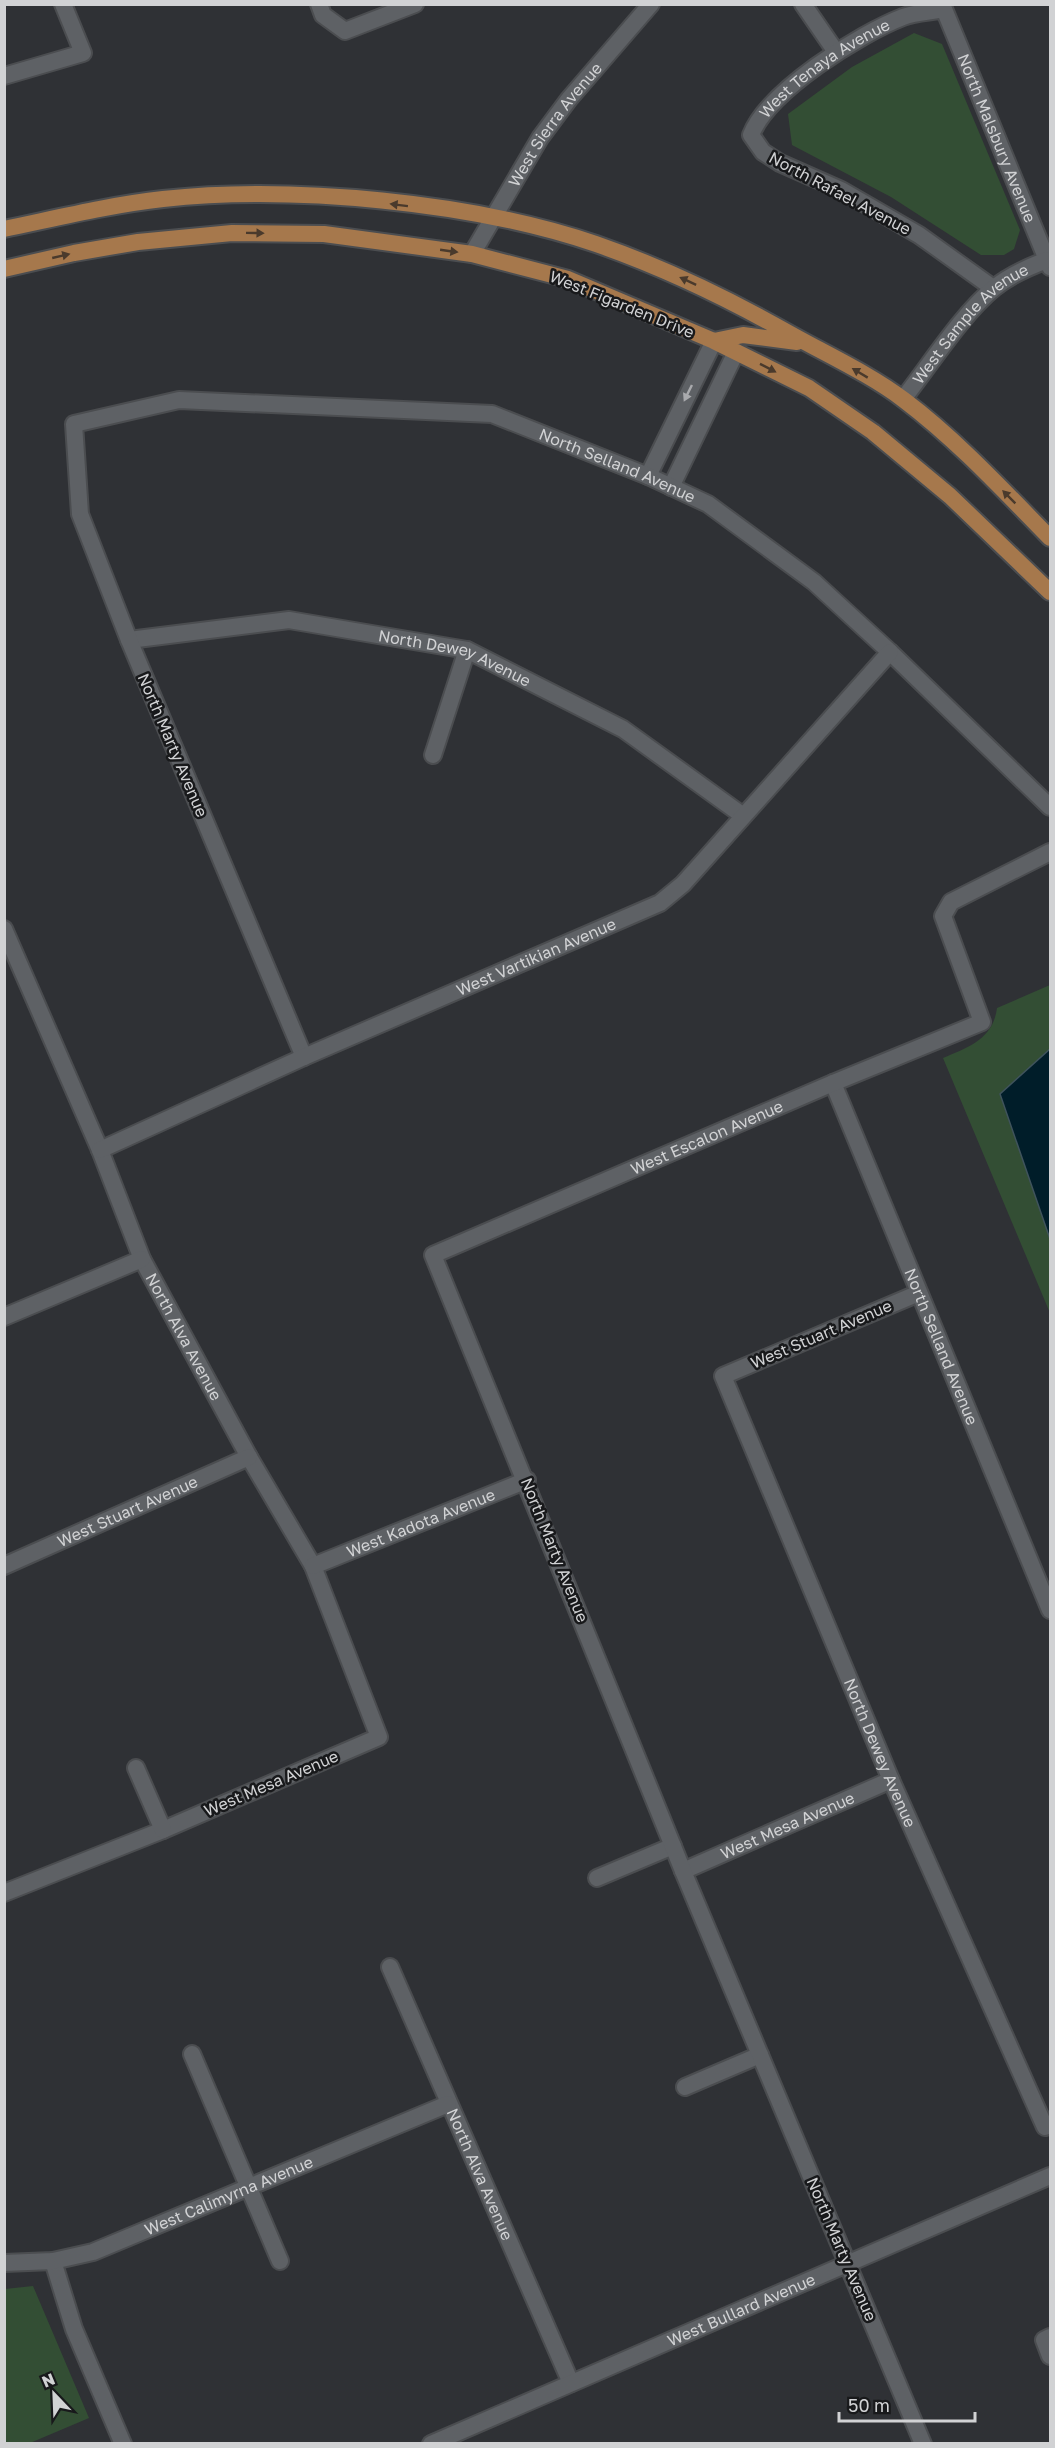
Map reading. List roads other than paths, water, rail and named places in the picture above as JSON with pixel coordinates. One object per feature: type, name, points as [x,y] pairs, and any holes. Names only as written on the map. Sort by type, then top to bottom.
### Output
[{"type":"main road","points":[[4,229],[101,208],[153,201],[248,194],[350,199],[495,218],[594,243],[666,271],[745,308],[903,399],[987,474],[1050,538]]},
{"type":"main road","name":"West Figarden Drive","points":[[4,269],[74,253],[138,242],[232,233],[324,234],[472,254],[568,279],[714,341],[809,388],[873,432],[950,496],[1050,592]]},
{"type":"main road","points":[[714,341],[743,335],[809,344]]},
{"type":"street","points":[[4,76],[83,53],[63,4]]},
{"type":"street","points":[[319,4],[323,15],[345,31],[415,4]]},
{"type":"street","name":"West Sierra Avenue","points":[[472,254],[540,138],[569,99],[651,4]]},
{"type":"street","points":[[802,4],[836,52]]},
{"type":"street","name":"West Tenaya Avenue","points":[[751,135],[757,120],[772,102],[836,52],[904,17],[944,9]]},
{"type":"street","name":"North Malsbury Avenue","points":[[944,9],[1049,263]]},
{"type":"street","name":"North Rafael Avenue","points":[[751,135],[763,152],[780,163],[841,190],[919,234],[993,288]]},
{"type":"street","name":"West Sample Avenue","points":[[903,399],[975,307],[993,288],[1016,273],[1049,263]]},
{"type":"street","points":[[648,476],[714,341]]},
{"type":"street","points":[[671,487],[736,352]]},
{"type":"street","name":"North Selland Avenue","points":[[74,424],[179,400],[492,414],[648,476],[708,504],[814,582],[1050,807]]},
{"type":"street","name":"North Marty Avenue","points":[[74,424],[80,514],[129,640],[304,1057]]},
{"type":"street","name":"North Dewey Avenue","points":[[129,640],[289,620],[468,650],[623,729],[742,815]]},
{"type":"street","points":[[433,755],[468,650]]},
{"type":"street","name":"West Vartikian Avenue","points":[[100,1150],[304,1057],[660,903],[683,884],[742,815],[890,652]]},
{"type":"street","name":"West Escalon Avenue","points":[[433,1255],[832,1083],[982,1022],[944,916],[951,902],[1050,852]]},
{"type":"street","name":"North Alva Avenue","points":[[4,929],[100,1150],[142,1259],[249,1457],[313,1566],[379,1737]]},
{"type":"street","name":"North Selland Avenue","points":[[832,1083],[1050,1610]]},
{"type":"street","name":"North Marty Avenue","points":[[433,1255],[527,1480],[683,1871],[923,2444]]},
{"type":"street","points":[[4,1317],[142,1259]]},
{"type":"street","name":"West Stuart Avenue","points":[[723,1376],[919,1293]]},
{"type":"street","name":"North Dewey Avenue","points":[[723,1376],[891,1780],[1048,2125]]},
{"type":"street","name":"West Stuart Avenue","points":[[4,1566],[249,1457]]},
{"type":"street","name":"West Kadota Avenue","points":[[313,1566],[527,1480]]},
{"type":"street","name":"West Mesa Avenue","points":[[4,1893],[163,1830],[379,1737]]},
{"type":"street","points":[[136,1768],[163,1830]]},
{"type":"street","name":"West Mesa Avenue","points":[[683,1871],[891,1780]]},
{"type":"street","points":[[597,1878],[673,1846]]},
{"type":"street","name":"North Alva Avenue","points":[[390,1967],[571,2383]]},
{"type":"street","points":[[192,2054],[280,2261]]},
{"type":"street","points":[[685,2087],[760,2055]]},
{"type":"street","name":"West Calimyrna Avenue","points":[[4,2263],[53,2261],[114,2245],[448,2104]]},
{"type":"street","name":"West Bullard Avenue","points":[[431,2444],[1050,2176]]},
{"type":"street","points":[[53,2261],[74,2329],[123,2444]]},
{"type":"street","points":[[1050,2337],[1044,2340],[1050,2356]]},
{"type":"water","points":[[1050,1049],[1050,1239],[1000,1094]]}]
